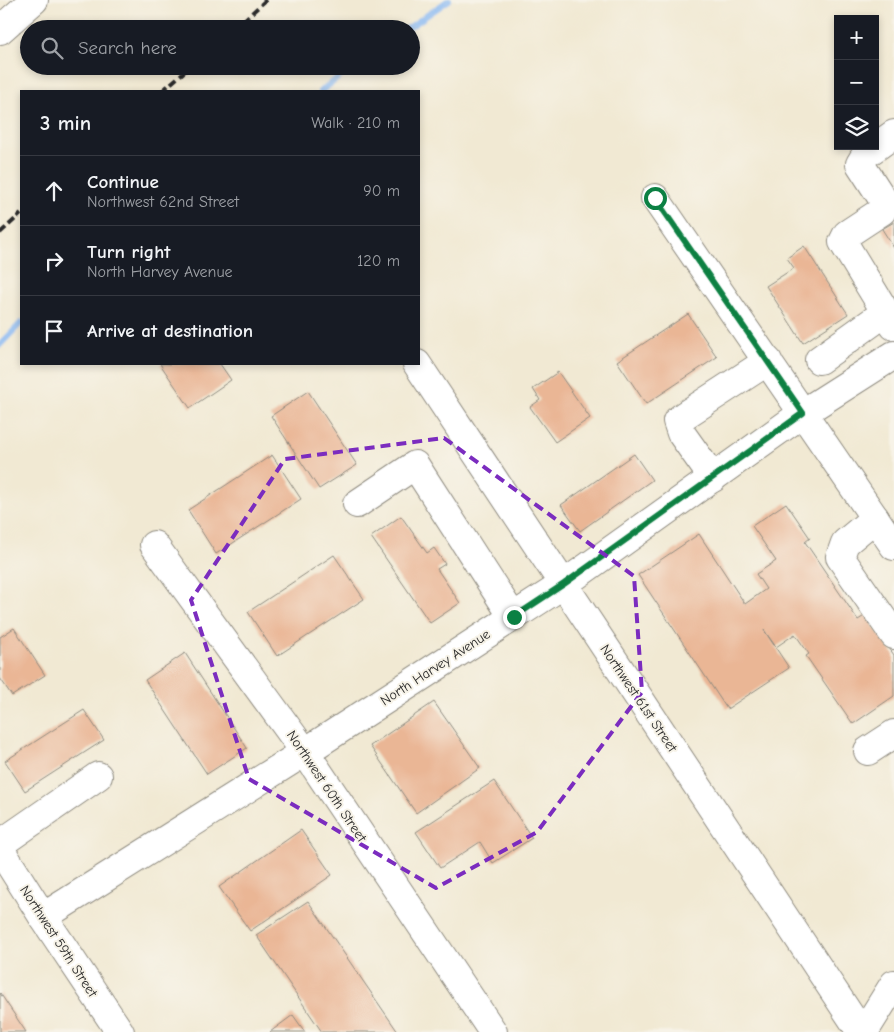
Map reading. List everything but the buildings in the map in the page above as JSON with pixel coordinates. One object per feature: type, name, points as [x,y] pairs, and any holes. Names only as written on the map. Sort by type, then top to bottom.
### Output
[{"type":"street","points":[[0,30],[34,0]]},
{"type":"street","points":[[819,360],[890,319],[843,242],[847,234],[882,211],[884,201],[860,164],[866,154],[894,134]]},
{"type":"street","points":[[655,198],[894,546]]},
{"type":"street","name":"North Harvey Avenue","points":[[43,917],[305,752],[564,584],[803,413],[894,355]]},
{"type":"street","points":[[713,478],[681,433],[677,421],[768,362]]},
{"type":"street","name":"Northwest 61st Street","points":[[418,365],[863,1032]]},
{"type":"street","points":[[357,504],[415,465],[514,617]]},
{"type":"street","points":[[875,518],[845,543],[840,557],[894,635]]},
{"type":"street","name":"Northwest 60th Street","points":[[154,545],[305,752],[493,1032]]},
{"type":"street","points":[[868,751],[894,734]]},
{"type":"street","points":[[0,844],[98,776]]},
{"type":"street","name":"Northwest 59th Street","points":[[0,849],[120,1032]]},
{"type":"street","points":[[863,1032],[894,984]]},
{"type":"highlighted area","points":[[444,438],[634,576],[642,692],[537,832],[436,888],[249,779],[191,600],[285,459]]},
{"type":"waterway","points":[[420,20],[449,0]]},
{"type":"waterway","points":[[322,90],[342,75]]},
{"type":"waterway","points":[[0,345],[20,324]]},
{"type":"railway","points":[[244,20],[266,0]]},
{"type":"railway","points":[[163,90],[181,75]]},
{"type":"railway","points":[[0,233],[20,215]]},
{"type":"route","points":[[514,617],[564,584],[803,413],[655,198]]}]
